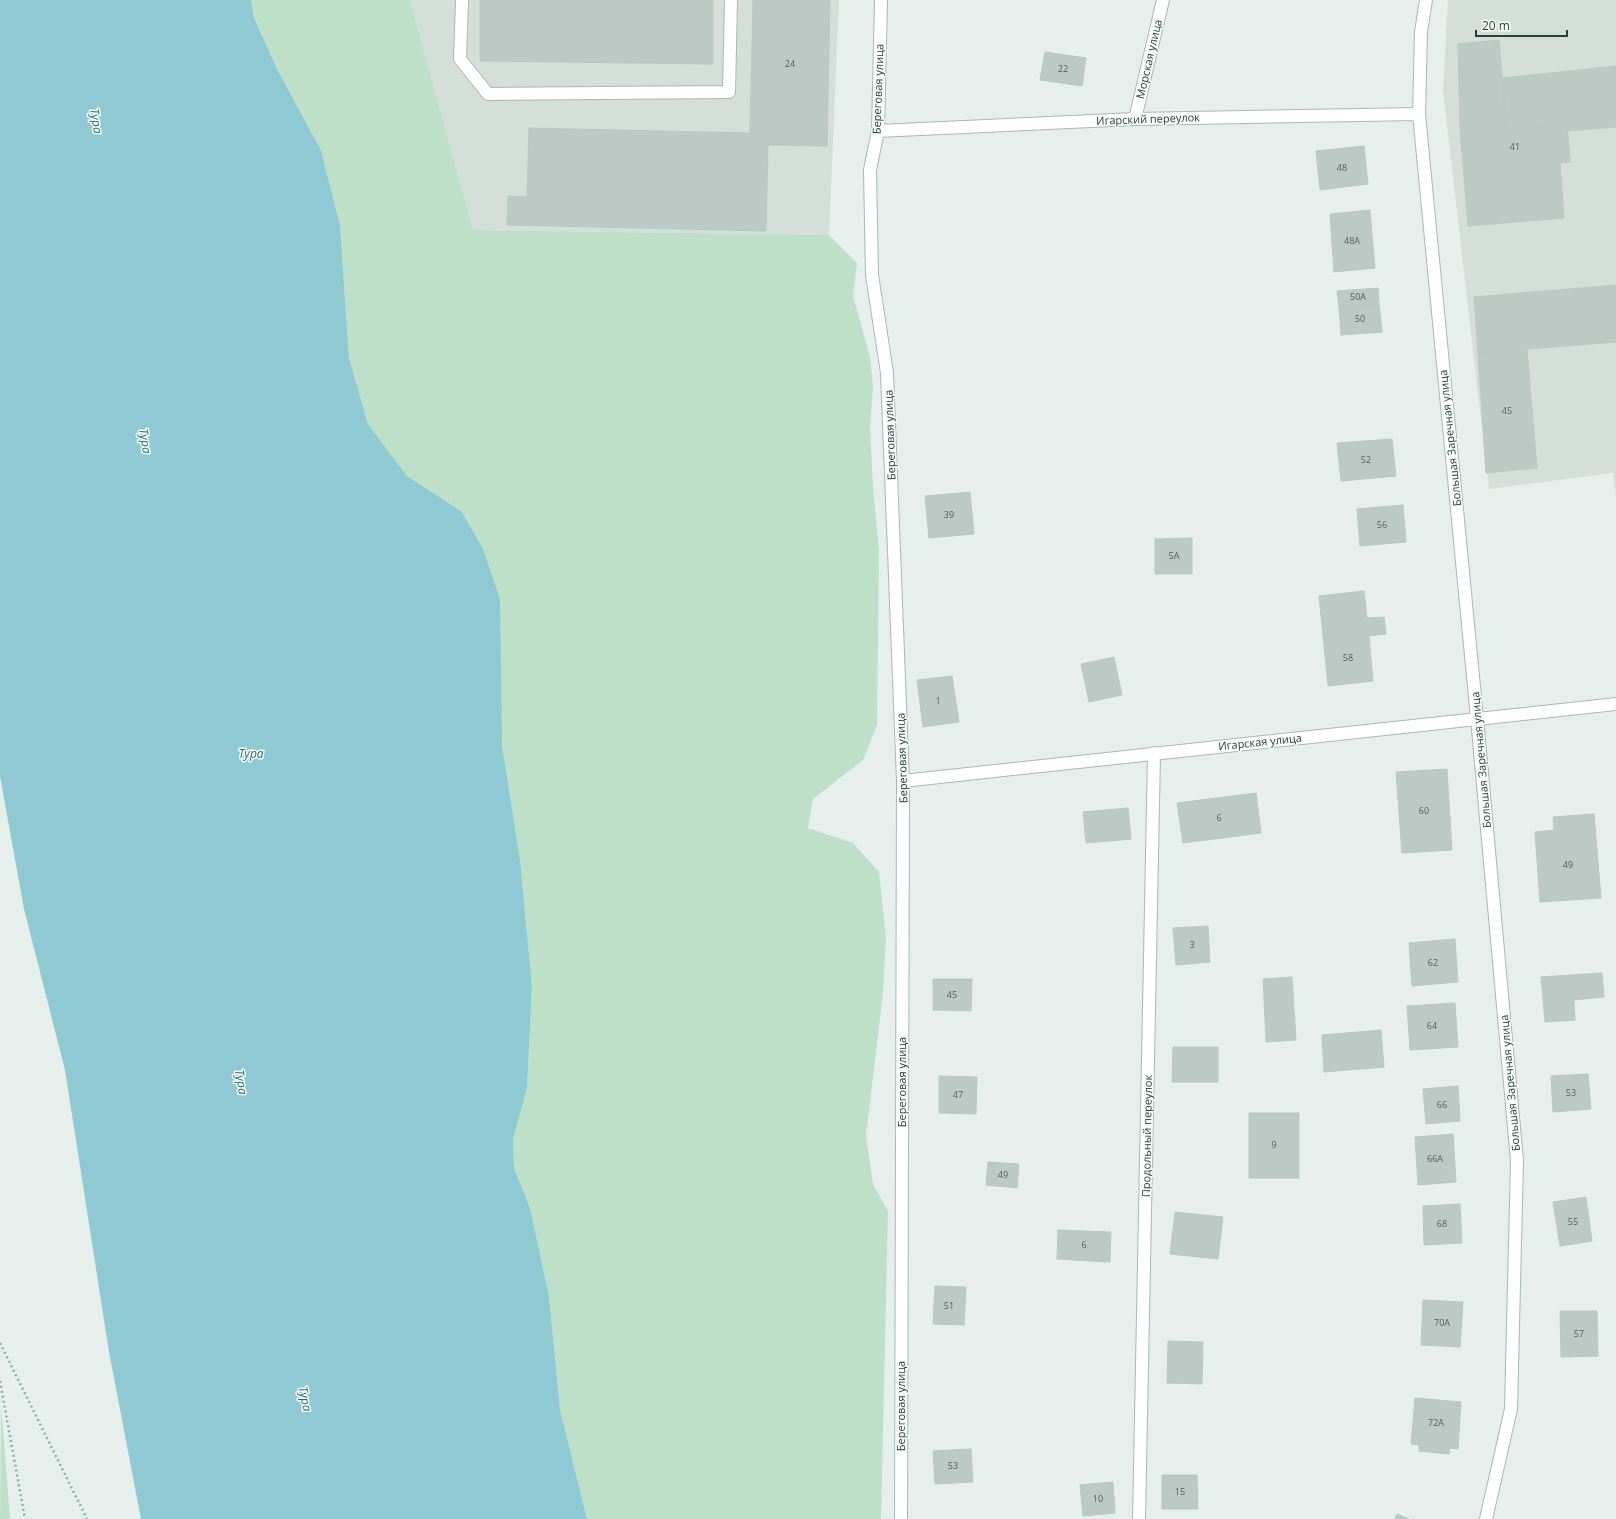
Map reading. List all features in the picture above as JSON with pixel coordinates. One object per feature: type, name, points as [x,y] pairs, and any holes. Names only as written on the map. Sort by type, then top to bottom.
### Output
[{"type":"street","points":[[462,0],[460,59],[488,94],[729,92],[731,0]]},
{"type":"street","name":"Береговая улица","points":[[881,0],[878,131],[870,170],[872,275],[887,373],[903,781],[901,1519]]},
{"type":"street","name":"Морская улица","points":[[1135,119],[1163,0]]},
{"type":"street","name":"Большая Заречная улица","points":[[1426,0],[1421,32],[1419,114],[1477,718],[1517,1161],[1511,1409],[1486,1519]]},
{"type":"street","name":"Игарский переулок","points":[[878,131],[1135,119],[1419,114]]},
{"type":"street","name":"Игарская улица","points":[[903,781],[1616,704]]},
{"type":"street","name":"Продольный переулок","points":[[1139,1519],[1154,753]]},
{"type":"path","points":[[0,1343],[87,1519]]},
{"type":"path","points":[[0,1381],[25,1519]]},
{"type":"shaded area","points":[[410,0],[839,0],[829,235],[473,230]]},
{"type":"shaded area","points":[[1448,0],[1616,0],[1616,495],[1613,473],[1489,489],[1443,90]]},
{"type":"green space","points":[[251,0],[410,0],[473,230],[829,235],[857,263],[853,296],[870,357],[873,386],[870,427],[873,488],[879,549],[877,725],[863,760],[813,799],[808,828],[853,843],[879,872],[886,938],[883,993],[866,1136],[873,1184],[888,1211],[881,1519],[587,1519],[560,1409],[549,1296],[530,1208],[514,1168],[513,1139],[527,1088],[532,986],[520,861],[502,745],[461,511],[407,476],[368,424],[349,358],[340,225],[321,150],[277,69],[254,16]]},
{"type":"green space","points":[[1,1404],[10,1519],[0,1519]]},
{"type":"water","name":"Тура","points":[[0,0],[251,0],[254,17],[277,69],[321,150],[340,225],[349,358],[368,424],[407,476],[461,511],[483,549],[500,599],[502,745],[520,860],[532,986],[527,1088],[513,1139],[514,1168],[530,1208],[549,1296],[560,1409],[587,1519],[141,1519],[109,1352],[65,1070],[24,909],[0,776]]},
{"type":"building","points":[[480,0],[713,0],[713,64],[480,61]]},
{"type":"building","points":[[753,0],[830,0],[827,146],[768,145],[766,231],[507,225],[508,196],[527,197],[529,128],[750,133]]},
{"type":"building","points":[[1499,40],[1507,130],[1567,125],[1570,162],[1560,163],[1564,218],[1468,226],[1460,128],[1458,44]]},
{"type":"building","points":[[1045,52],[1086,58],[1082,86],[1040,80]]},
{"type":"building","points":[[1616,66],[1616,127],[1567,131],[1567,125],[1507,130],[1502,78]]},
{"type":"building","points":[[1364,146],[1368,184],[1320,190],[1316,151]]},
{"type":"building","points":[[1370,210],[1375,268],[1334,272],[1330,214]]},
{"type":"building","points":[[1616,285],[1616,342],[1478,353],[1474,297]]},
{"type":"building","points":[[1378,288],[1379,304],[1339,307],[1337,291]]},
{"type":"building","points":[[1379,304],[1382,332],[1341,335],[1339,307]]},
{"type":"building","points":[[1527,350],[1537,468],[1486,473],[1478,353]]},
{"type":"building","points":[[1392,439],[1396,476],[1341,481],[1337,443]]},
{"type":"building","points":[[970,492],[974,534],[929,538],[925,496]]},
{"type":"building","points":[[1403,505],[1406,542],[1360,546],[1357,509]]},
{"type":"building","points":[[1192,538],[1192,574],[1155,574],[1155,539]]},
{"type":"building","points":[[1364,591],[1367,618],[1384,617],[1386,634],[1369,636],[1373,681],[1328,686],[1319,596]]},
{"type":"building","points":[[1114,657],[1122,695],[1089,702],[1081,664]]},
{"type":"building","points":[[952,676],[959,722],[923,727],[917,680]]},
{"type":"building","points":[[1447,769],[1452,850],[1402,853],[1396,772]]},
{"type":"building","points":[[1256,793],[1261,833],[1183,843],[1177,803]]},
{"type":"building","points":[[1128,808],[1131,839],[1086,843],[1083,812]]},
{"type":"building","points":[[1594,814],[1601,898],[1540,902],[1535,832],[1554,830],[1553,817]]},
{"type":"building","points":[[1208,926],[1210,962],[1176,965],[1173,928]]},
{"type":"building","points":[[1455,939],[1458,982],[1412,986],[1409,943]]},
{"type":"building","points":[[1602,973],[1604,997],[1574,1000],[1575,1020],[1545,1022],[1541,977]]},
{"type":"building","points":[[1292,977],[1296,1040],[1266,1042],[1263,979]]},
{"type":"building","points":[[933,979],[972,979],[971,1011],[933,1010]]},
{"type":"building","points":[[1455,1003],[1458,1047],[1410,1050],[1407,1006]]},
{"type":"building","points":[[1381,1030],[1384,1067],[1324,1072],[1322,1035]]},
{"type":"building","points":[[1173,1047],[1218,1047],[1218,1082],[1172,1082]]},
{"type":"building","points":[[1588,1074],[1591,1109],[1553,1112],[1551,1076]]},
{"type":"building","points":[[939,1076],[977,1077],[976,1114],[939,1113]]},
{"type":"building","points":[[1458,1086],[1460,1121],[1426,1124],[1423,1089]]},
{"type":"building","points":[[1249,1113],[1299,1113],[1299,1178],[1249,1178]]},
{"type":"building","points":[[1453,1134],[1456,1182],[1418,1185],[1415,1137]]},
{"type":"building","points":[[988,1162],[1019,1164],[1017,1188],[986,1185]]},
{"type":"building","points":[[1586,1197],[1592,1241],[1560,1246],[1553,1202]]},
{"type":"building","points":[[1460,1204],[1462,1243],[1424,1245],[1423,1206]]},
{"type":"building","points":[[1175,1212],[1223,1217],[1218,1259],[1170,1254]]},
{"type":"building","points":[[1058,1230],[1111,1232],[1110,1262],[1057,1259]]},
{"type":"building","points":[[935,1286],[966,1287],[964,1325],[933,1324]]},
{"type":"building","points":[[1423,1300],[1463,1302],[1460,1347],[1421,1345]]},
{"type":"building","points":[[1560,1311],[1597,1311],[1598,1356],[1561,1357]]},
{"type":"building","points":[[1168,1341],[1203,1342],[1202,1384],[1167,1383]]},
{"type":"building","points":[[1415,1398],[1461,1402],[1458,1449],[1450,1448],[1449,1454],[1419,1451],[1419,1445],[1411,1444]]},
{"type":"building","points":[[971,1449],[973,1482],[935,1484],[933,1451]]},
{"type":"building","points":[[1162,1475],[1197,1475],[1198,1509],[1162,1509]]},
{"type":"building","points":[[1113,1482],[1115,1513],[1083,1516],[1080,1485]]},
{"type":"building","points":[[1397,1514],[1409,1519],[1395,1519]]}]
